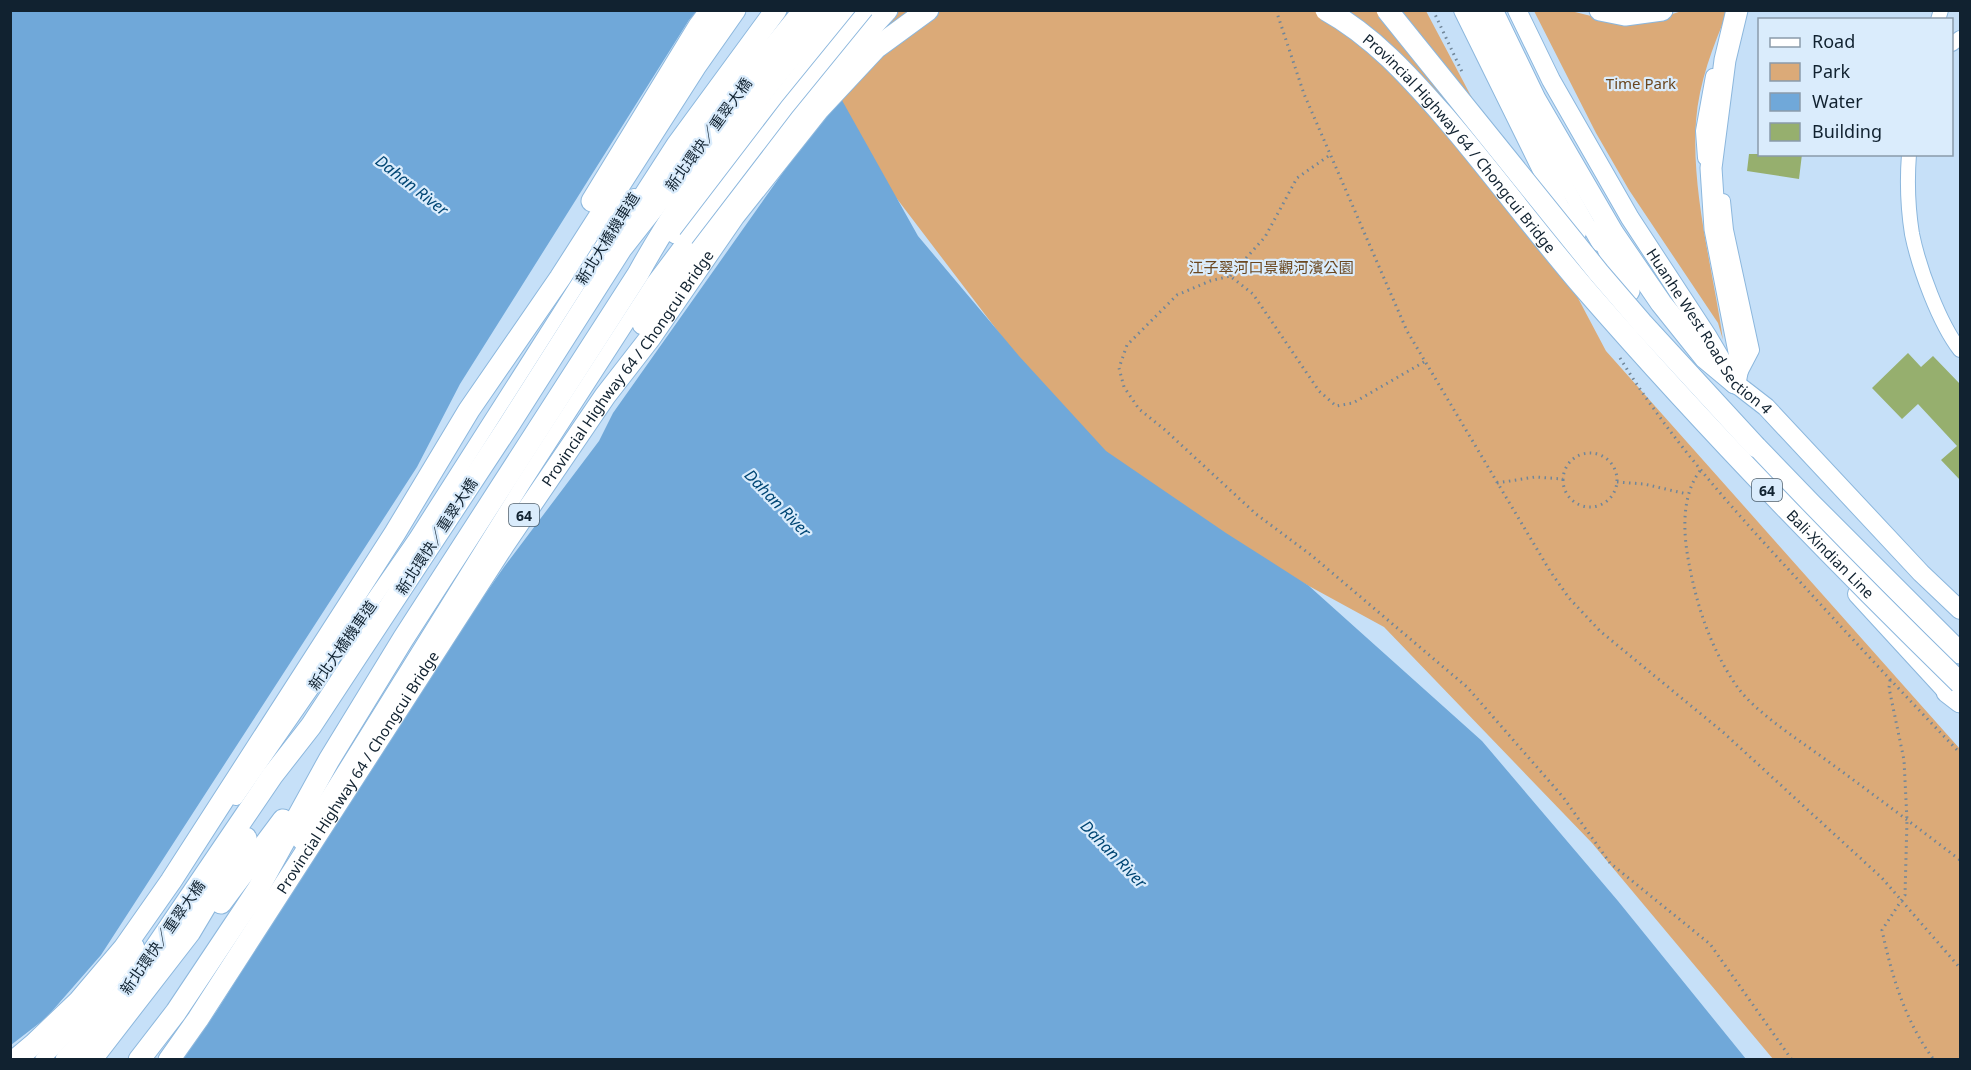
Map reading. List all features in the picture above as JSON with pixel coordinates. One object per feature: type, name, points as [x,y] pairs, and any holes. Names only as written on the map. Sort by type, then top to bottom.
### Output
[{"type":"main road","points":[[560,278],[575,229],[711,10]]},
{"type":"main road","points":[[15,1059],[80,1001],[124,948],[171,881],[395,533],[469,410],[560,278],[695,67],[735,10]]},
{"type":"main road","points":[[621,249],[637,207],[677,145],[776,10]]},
{"type":"main road","name":"新北環快／重翠大橋","points":[[66,1059],[98,1026],[133,981],[272,776],[311,726],[509,425],[621,249],[730,101],[804,10]]},
{"type":"main road","name":"新北環快／重翠大橋","points":[[139,1059],[176,1012],[258,889],[329,760],[403,639],[638,274],[663,228],[752,105],[829,10]]},
{"type":"main road","points":[[638,274],[676,233],[854,10]]},
{"type":"main road","points":[[605,396],[639,330],[694,245],[779,132],[838,62],[887,10]]},
{"type":"main road","name":"Provincial Highway 64 / Chongcui Bridge","points":[[169,1059],[198,1019],[505,543],[605,396],[650,338],[735,216],[819,109],[876,48],[928,10]]},
{"type":"main road","name":"Provincial Highway 64 / Chongcui Bridge","points":[[1326,10],[1385,53],[1422,91],[1584,288]]},
{"type":"main road","name":"Provincial Highway 64 / Chongcui Bridge","points":[[1387,10],[1614,263]]},
{"type":"main road","points":[[1463,10],[1560,207],[1601,270],[1629,291]]},
{"type":"main road","points":[[1483,10],[1528,102],[1609,237]]},
{"type":"main road","points":[[1492,10],[1535,99],[1609,237],[1614,263],[1629,291],[1661,343],[1683,373],[1713,406],[1731,453],[1830,565],[1957,689]]},
{"type":"main road","name":"Huanhe West Road Section 4","points":[[1517,10],[1551,80],[1625,208],[1735,383],[1766,407],[1921,573],[1960,610]]},
{"type":"main road","points":[[1600,10],[1625,15],[1662,10]]},
{"type":"main road","points":[[1713,406],[1735,383],[1740,357],[1715,229],[1711,168],[1725,60],[1737,10]]},
{"type":"main road","points":[[1614,263],[1660,303],[1705,358],[1735,383]]},
{"type":"main road","name":"Bali-Xindian Line","points":[[1614,263],[1642,323],[1756,447],[1960,653]]},
{"type":"main road","name":"Bali-Xindian Line","points":[[1584,288],[1734,455],[1957,689]]},
{"type":"main road","points":[[1756,447],[1910,585],[1960,635]]},
{"type":"main road","points":[[92,1059],[190,932],[311,726]]},
{"type":"main road","points":[[102,1059],[135,1021],[197,934],[329,760]]},
{"type":"street","name":"新北大橋機車道","points":[[42,1059],[87,1014],[121,970],[258,765],[416,538],[670,140],[765,10]]},
{"type":"street","points":[[157,1059],[188,1020],[523,484],[653,283],[787,107],[866,10]]},
{"type":"street","points":[[1474,10],[1521,105],[1609,237]]},
{"type":"street","points":[[1501,10],[1543,94],[1609,237]]},
{"type":"street","points":[[1731,10],[1719,41],[1703,131],[1710,230],[1735,383]]},
{"type":"street","points":[[1735,383],[1752,350],[1726,230],[1721,171],[1724,109],[1746,10]]},
{"type":"street","points":[[1909,156],[1907,173],[1912,234],[1930,291],[1952,340],[1960,350]]},
{"type":"street","points":[[1957,689],[1960,710]]},
{"type":"path","points":[[1276,10],[1304,94],[1407,331],[1496,483],[1569,598],[1600,631],[1724,733],[1882,878],[1960,968]]},
{"type":"path","points":[[1330,155],[1297,178],[1264,237],[1230,276],[1210,281],[1177,295],[1127,345],[1119,368],[1124,387],[1139,409],[1164,429],[1256,514],[1311,555],[1467,687],[1563,797],[1610,863],[1710,944],[1792,1059]]},
{"type":"path","points":[[1230,276],[1253,294],[1319,391],[1336,406],[1353,404],[1424,362]]},
{"type":"path","points":[[1588,453],[1596,454],[1609,461],[1617,474],[1617,482],[1616,489],[1607,502],[1592,507],[1571,500],[1563,479],[1568,464],[1588,453]]},
{"type":"path","points":[[1700,471],[1692,481],[1687,494],[1685,541],[1693,589],[1705,627],[1739,689],[1783,728],[1960,860]]},
{"type":"path","points":[[1496,483],[1535,477],[1563,479]]},
{"type":"path","points":[[1617,482],[1644,484],[1687,494]]},
{"type":"path","points":[[1890,680],[1889,688],[1904,760],[1907,820],[1905,895],[1882,930],[1891,972],[1908,1019],[1934,1059]]},
{"type":"green space","name":"江子翠河口景觀河濱公園","points":[[763,11],[1426,11],[1606,351],[1960,749],[1960,1059],[1773,1059],[1592,843],[1384,627],[1108,476],[888,187]]},
{"type":"green space","name":"Time Park","points":[[1534,11],[1571,11],[1599,18],[1669,15],[1682,11],[1728,11],[1703,78],[1696,121],[1695,148],[1704,231],[1723,340],[1718,323],[1629,190],[1596,133]]},
{"type":"water","name":"Dahan River","points":[[10,11],[792,11],[918,236],[1019,356],[1106,451],[1226,533],[1309,586],[1482,741],[1618,901],[1746,1059],[11,1059]]},
{"type":"pier","points":[[795,10],[843,96],[796,154],[613,413],[599,441],[504,567],[424,682],[216,1012],[182,1060],[11,1059],[11,1045],[46,1018],[101,955],[417,467],[460,384],[689,20],[697,11]]},
{"type":"building","points":[[1749,154],[1802,156],[1799,179],[1747,171]]},
{"type":"building","points":[[1908,353],[1921,367],[1933,356],[1960,384],[1960,480],[1941,460],[1957,446],[1918,404],[1902,419],[1872,388]]}]
